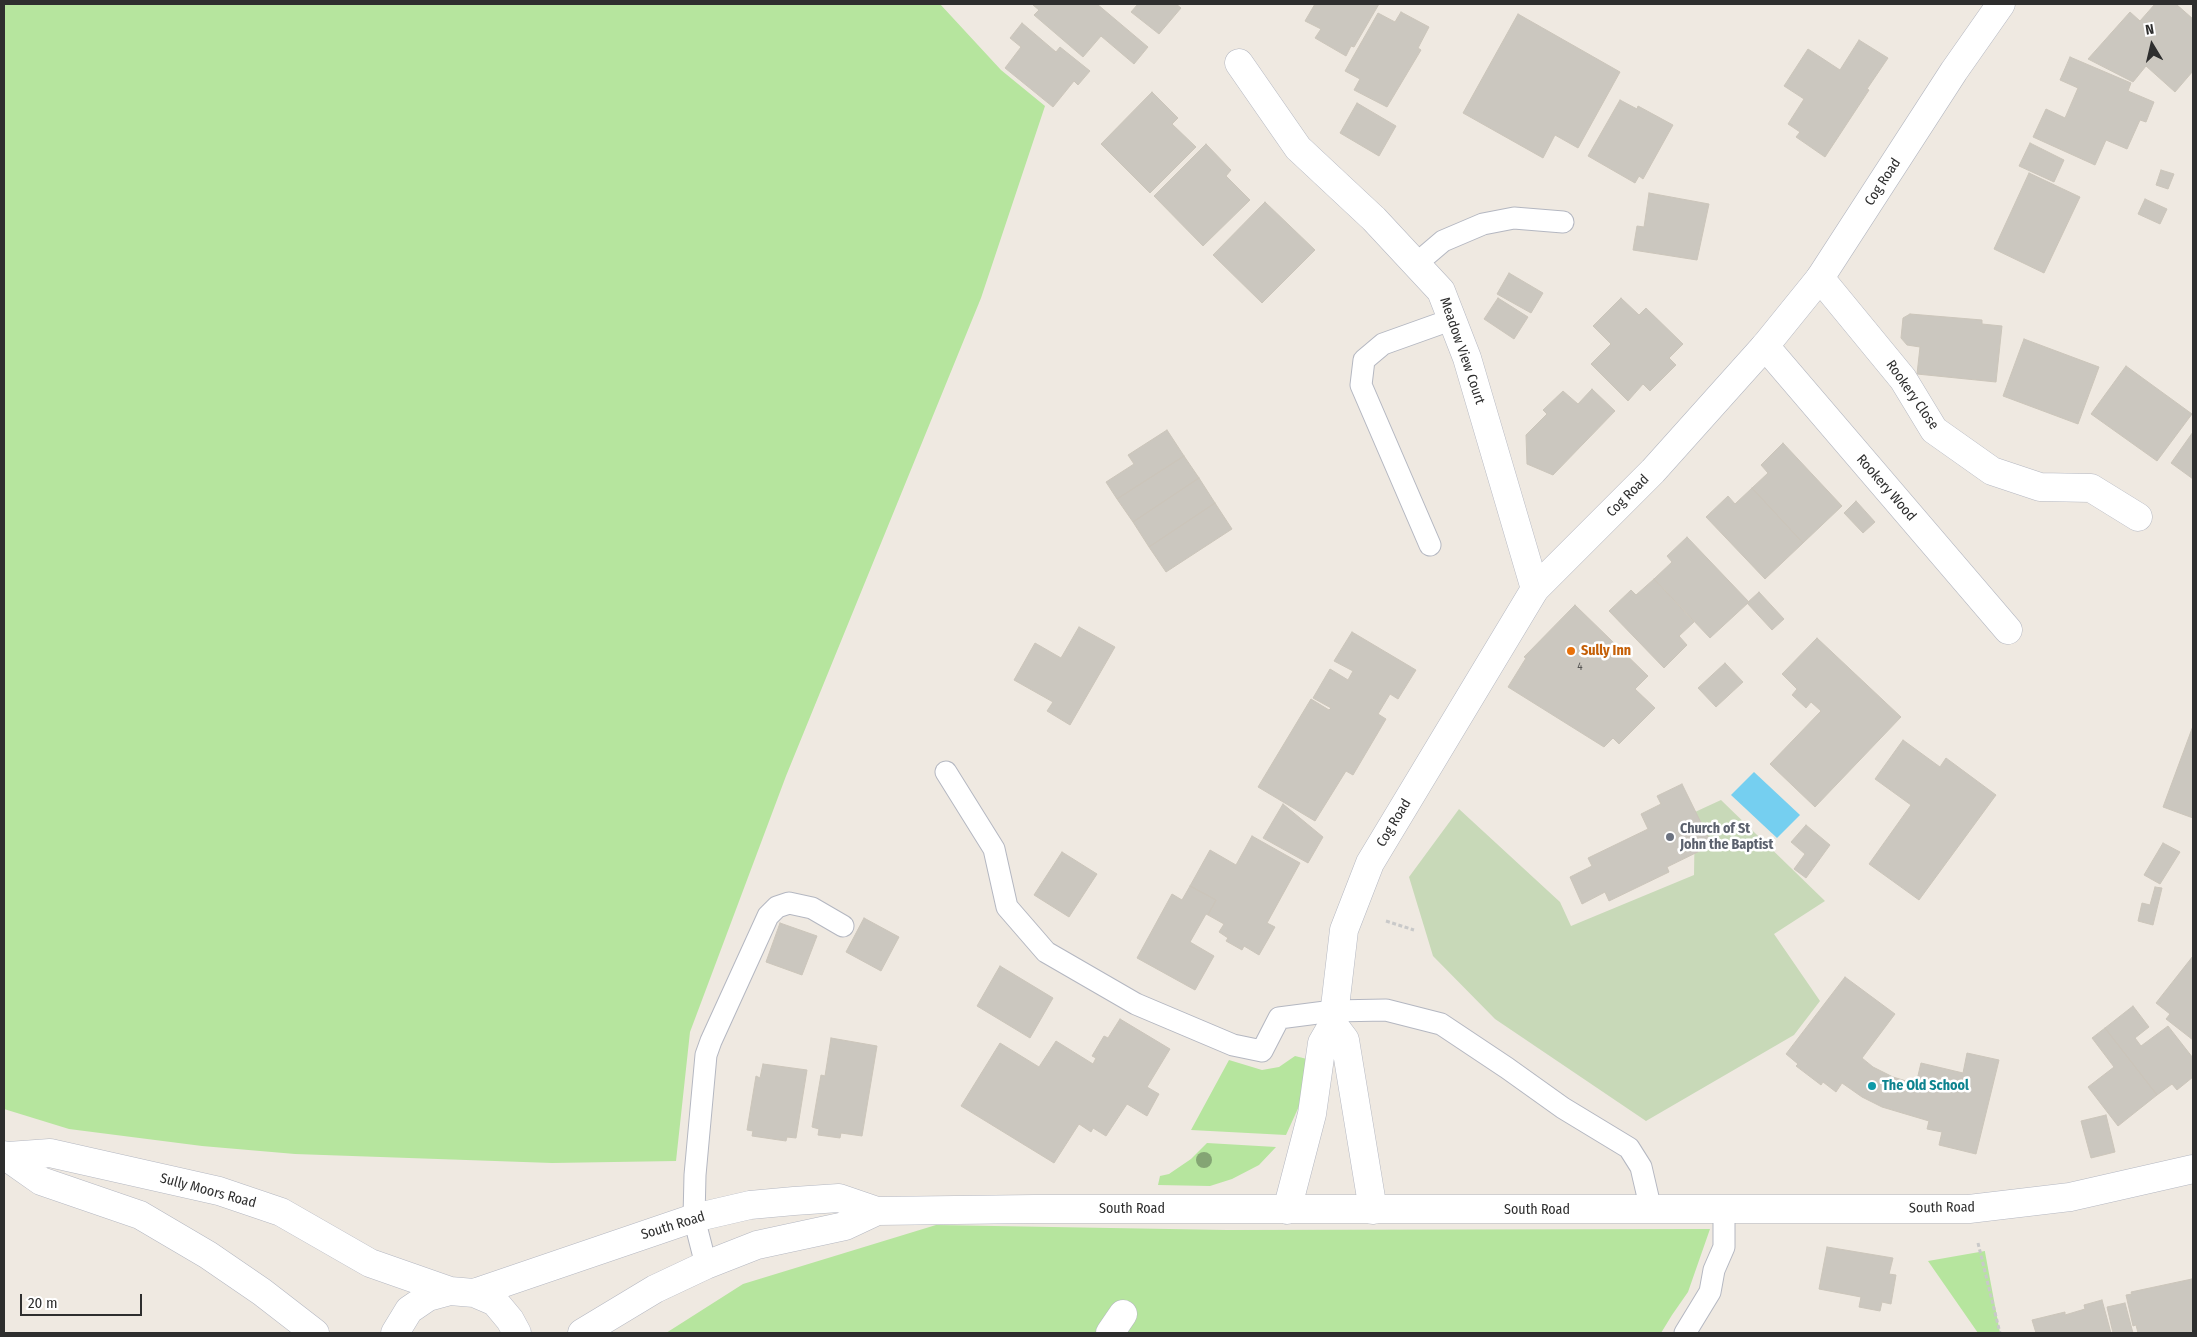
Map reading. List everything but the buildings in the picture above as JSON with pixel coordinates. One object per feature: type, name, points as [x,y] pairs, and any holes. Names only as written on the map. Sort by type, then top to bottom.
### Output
[{"type":"main road","name":"Cog Road","points":[[1287,1210],[1312,1114],[1322,1043],[1333,1017],[1344,930],[1370,863],[1535,590],[1653,471],[1765,346],[1820,278],[1954,71],[2001,4]]},
{"type":"main road","name":"Meadow View Court","points":[[1239,64],[1298,148],[1374,219],[1441,291],[1467,358],[1535,590]]},
{"type":"main road","name":"Rookery Close","points":[[1820,278],[1903,379],[1934,430],[1992,471],[2040,487],[2091,488],[2138,517]]},
{"type":"main road","name":"Rookery Wood","points":[[1765,346],[2008,630]]},
{"type":"main road","points":[[1333,1017],[1345,1040],[1373,1210]]},
{"type":"main road","name":"Sully Moors Road","points":[[6,1156],[50,1153],[219,1191],[281,1212],[370,1263],[495,1302],[510,1320],[517,1333]]},
{"type":"main road","name":"Sully Moors Road","points":[[6,1156],[41,1181],[140,1215],[208,1255],[262,1292],[316,1333]]},
{"type":"main road","name":"South Road","points":[[395,1333],[410,1310],[428,1297],[462,1292],[694,1218],[750,1206],[839,1198],[877,1212],[1034,1209],[1969,1209],[2070,1198],[2193,1169]]},
{"type":"main road","name":"South Road","points":[[582,1333],[655,1289],[706,1265],[757,1245],[845,1226],[877,1212]]},
{"type":"lane","points":[[1416,264],[1443,241],[1483,224],[1514,218],[1562,222]]},
{"type":"lane","points":[[1430,545],[1361,385],[1364,360],[1383,344],[1453,319]]},
{"type":"lane","points":[[946,772],[994,849],[1007,907],[1046,952],[1136,1004],[1233,1045],[1262,1051],[1279,1018],[1333,1017],[1386,1010],[1441,1024],[1563,1108],[1629,1148],[1641,1167],[1651,1210]]},
{"type":"lane","points":[[706,1265],[694,1218],[695,1175],[706,1055],[768,916],[777,907],[789,903],[812,908],[842,926]]},
{"type":"lane","points":[[1684,1333],[1710,1292],[1714,1270],[1724,1247],[1724,1210]]},
{"type":"path","points":[[1378,918],[1414,930]]},
{"type":"path","points":[[1969,1209],[2000,1333]]},
{"type":"green space","points":[[4,4],[940,4],[1001,70],[1045,106],[981,298],[786,776],[690,1032],[676,1161],[552,1163],[295,1154],[202,1146],[69,1129],[4,1109]]},
{"type":"green space","points":[[1721,800],[1825,901],[1774,934],[1820,1001],[1794,1035],[1646,1121],[1495,1019],[1433,956],[1409,877],[1459,809],[1560,902],[1571,926],[1694,875],[1695,812]]},
{"type":"green space","points":[[1295,1056],[1307,1059],[1300,1104],[1286,1135],[1191,1130],[1229,1060],[1262,1070],[1279,1067]]},
{"type":"green space","points":[[1207,1143],[1276,1147],[1259,1165],[1232,1179],[1210,1186],[1158,1185],[1160,1176],[1169,1174],[1191,1159]]},
{"type":"green space","points":[[936,1225],[1227,1230],[1710,1229],[1688,1292],[1661,1333],[666,1333],[743,1284]]},
{"type":"green space","points":[[1985,1251],[2000,1333],[1978,1333],[1928,1261]]},
{"type":"water","points":[[1754,772],[1800,815],[1777,838],[1731,795]]},
{"type":"place","name":"Sully Inn","points":[[1571,651]]},
{"type":"place","name":"Church of St John the Baptist","points":[[1670,837]]},
{"type":"place","name":"The Old School","points":[[1872,1086]]}]
